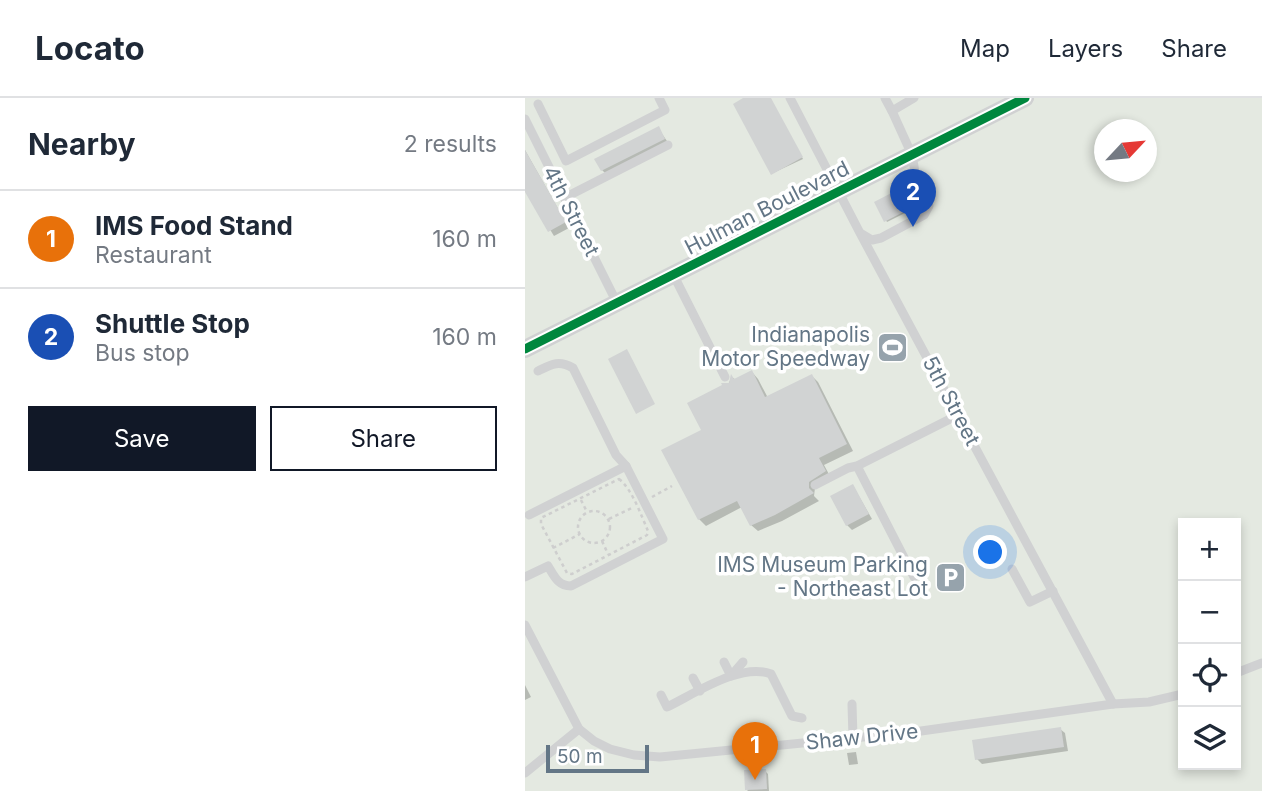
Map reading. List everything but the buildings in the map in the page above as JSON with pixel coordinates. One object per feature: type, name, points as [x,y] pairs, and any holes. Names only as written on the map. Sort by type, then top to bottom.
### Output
[{"type":"street","name":"Hulman Boulevard","points":[[525,349],[1025,98]]},
{"type":"lane","points":[[538,104],[566,161],[665,110],[659,98]]},
{"type":"lane","name":"5th Street","points":[[790,98],[1113,704]]},
{"type":"lane","points":[[860,233],[872,240],[881,238],[927,211],[927,201],[916,178],[912,155],[885,98]]},
{"type":"lane","points":[[892,110],[914,98]]},
{"type":"lane","name":"4th Street","points":[[525,120],[617,303]]},
{"type":"lane","points":[[564,198],[668,145]]},
{"type":"lane","points":[[673,274],[725,377]]},
{"type":"lane","points":[[525,577],[548,566],[563,586],[571,586],[663,539],[626,466],[616,455],[573,368],[564,362],[553,363],[538,370]]},
{"type":"lane","points":[[815,485],[958,415]]},
{"type":"lane","points":[[529,515],[626,466]]},
{"type":"lane","points":[[857,466],[914,577]]},
{"type":"lane","points":[[1012,569],[1030,603],[1053,591]]},
{"type":"lane","name":"Shaw Drive","points":[[525,625],[579,729],[610,749],[652,757],[853,738],[1113,704],[1149,702],[1178,695]]},
{"type":"lane","points":[[725,662],[731,676]]},
{"type":"lane","points":[[731,676],[743,662]]},
{"type":"lane","points":[[1241,671],[1262,663]]},
{"type":"lane","points":[[661,695],[667,707],[731,676],[761,670],[771,674],[782,687],[792,716],[802,718]]},
{"type":"lane","points":[[693,678],[700,691]]},
{"type":"lane","points":[[852,704],[853,738]]},
{"type":"lane","points":[[525,773],[579,729]]},
{"type":"path","points":[[580,498],[587,512]]},
{"type":"path","points":[[597,511],[609,519],[611,529],[602,541],[592,543],[580,534],[578,524],[587,512],[597,511]]},
{"type":"path","points":[[542,527],[564,570]]},
{"type":"path","points":[[553,548],[580,534]]},
{"type":"path","points":[[602,541],[608,555]]},
{"type":"shaded area","name":"Indianapolis Motor Speedway","points":[[525,98],[1262,98],[1262,791],[525,791]]},
{"type":"cycle path","points":[[525,349],[1025,98]]},
{"type":"place","name":"Shuttle Stop","points":[[913,227]]},
{"type":"place","name":"Indianapolis Motor Speedway","points":[[893,347]]},
{"type":"place","name":"IMS Museum Parking - Northeast Lot","points":[[951,577]]},
{"type":"place","name":"IMS Food Stand","points":[[755,780]]}]
